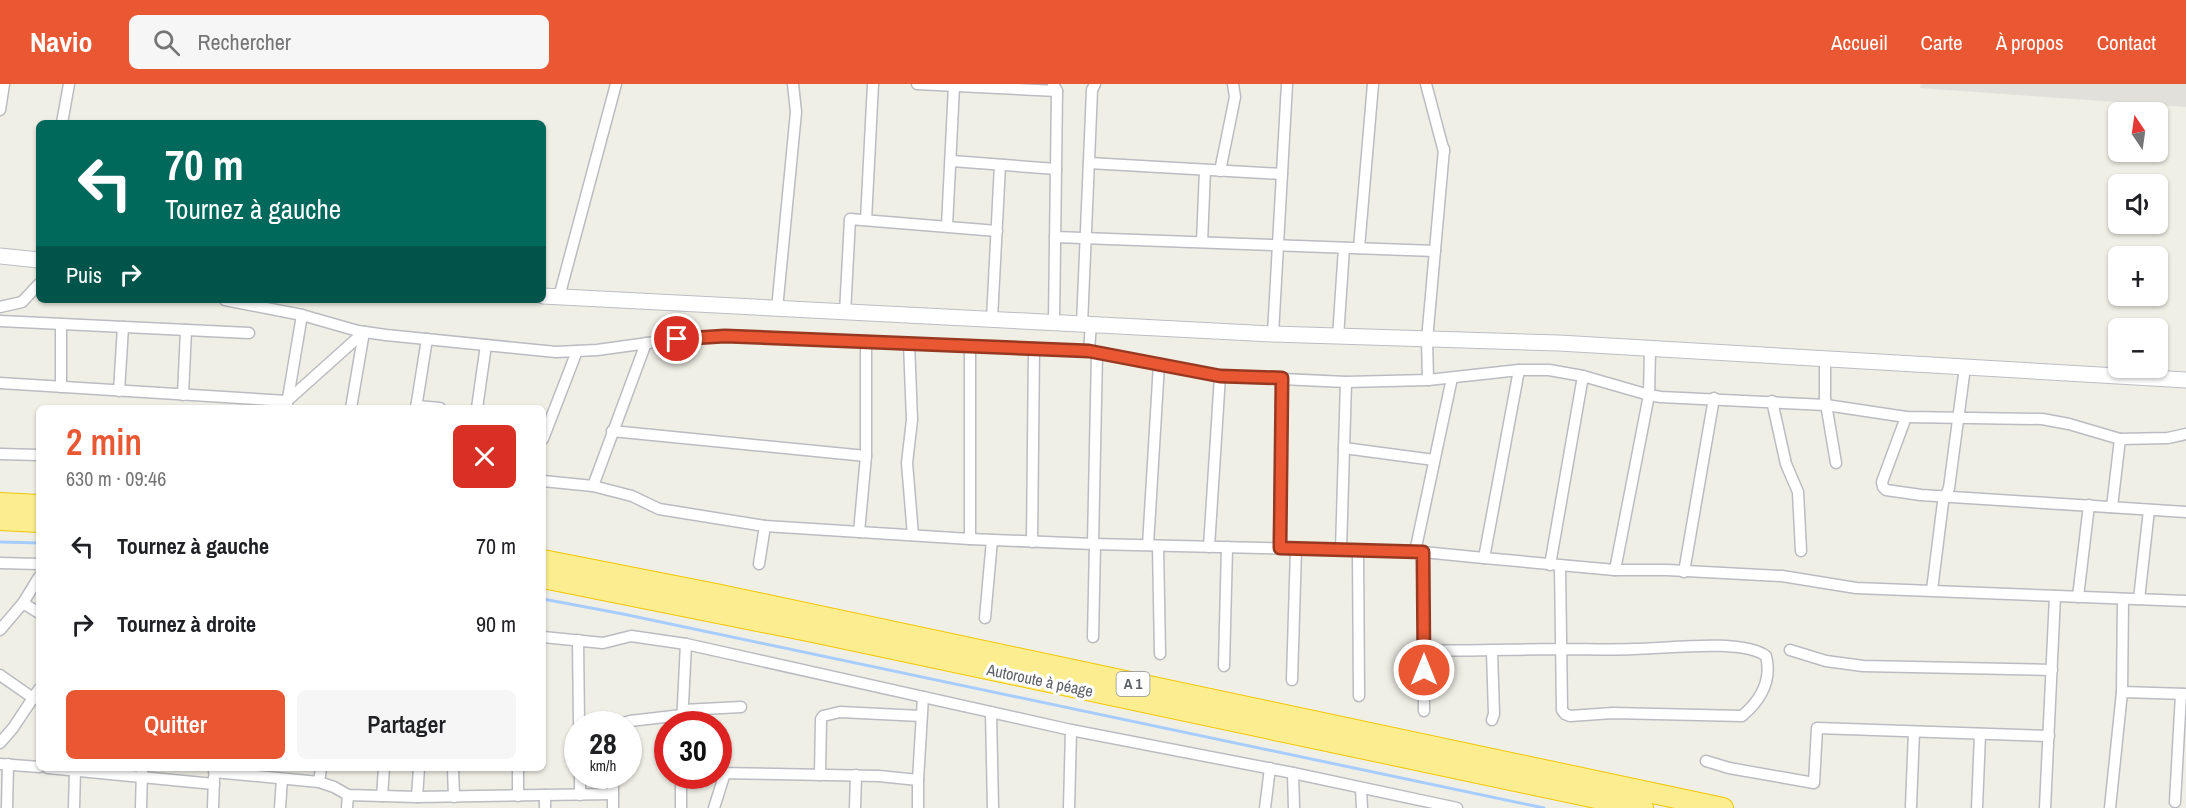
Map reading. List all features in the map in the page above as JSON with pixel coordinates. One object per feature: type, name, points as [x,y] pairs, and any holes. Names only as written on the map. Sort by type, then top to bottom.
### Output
[{"type":"highway","points":[[0,503],[36,505]]},
{"type":"highway","points":[[0,520],[36,522]]},
{"type":"highway","name":"A 1","points":[[546,561],[716,594],[1723,808]]},
{"type":"highway","name":"Autoroute à péage","points":[[546,579],[808,631],[1643,808]]},
{"type":"street","points":[[63,120],[69,84]]},
{"type":"street","points":[[559,297],[616,84]]},
{"type":"street","points":[[777,309],[796,112],[793,84]]},
{"type":"street","points":[[866,220],[873,84]]},
{"type":"street","points":[[920,84],[1055,88],[1054,322]]},
{"type":"street","points":[[1093,637],[1093,352],[1087,324],[1086,238],[1092,90],[1095,84]]},
{"type":"street","points":[[1220,171],[1235,97],[1233,84]]},
{"type":"street","points":[[1273,334],[1287,84]]},
{"type":"street","points":[[1359,248],[1373,84]]},
{"type":"street","points":[[1426,84],[1444,150],[1427,340],[1428,380]]},
{"type":"street","points":[[947,226],[954,86]]},
{"type":"street","points":[[0,110],[2,92]]},
{"type":"street","points":[[952,161],[1056,169]]},
{"type":"street","points":[[1089,163],[1282,174]]},
{"type":"street","points":[[992,319],[1000,165]]},
{"type":"street","points":[[1202,242],[1205,170]]},
{"type":"street","points":[[845,313],[850,219],[997,231]]},
{"type":"street","points":[[1055,237],[1435,251]]},
{"type":"street","points":[[1338,337],[1344,248]]},
{"type":"street","points":[[0,256],[36,258]]},
{"type":"street","points":[[0,307],[22,302],[36,288]]},
{"type":"street","points":[[546,296],[1273,334],[1559,344],[2186,380]]},
{"type":"street","points":[[240,303],[302,315],[364,332],[556,352],[725,336],[1093,352],[1220,376],[1346,382],[1428,380],[1519,370],[1549,370],[1583,376],[1649,395],[1826,405],[1906,417],[2042,419],[2121,439],[2168,438],[2186,434]]},
{"type":"street","points":[[287,405],[302,315]]},
{"type":"street","points":[[0,321],[249,333]]},
{"type":"street","points":[[60,387],[61,324]]},
{"type":"street","points":[[119,391],[123,327]]},
{"type":"street","points":[[183,395],[186,330]]},
{"type":"street","points":[[0,383],[183,395],[287,405],[364,332]]},
{"type":"street","points":[[352,405],[364,332]]},
{"type":"street","points":[[416,405],[427,339]]},
{"type":"street","points":[[859,532],[866,456],[867,341]]},
{"type":"street","points":[[593,486],[646,343]]},
{"type":"street","points":[[909,343],[912,420],[907,463],[913,535]]},
{"type":"street","points":[[477,405],[486,345]]},
{"type":"street","points":[[970,346],[970,539]]},
{"type":"street","points":[[1032,542],[1034,348]]},
{"type":"street","points":[[1615,570],[1649,395],[1650,350]]},
{"type":"street","points":[[547,418],[577,351]]},
{"type":"street","points":[[1825,359],[1826,405],[1836,463]]},
{"type":"street","points":[[1159,364],[1153,545],[1160,654]]},
{"type":"street","points":[[1932,590],[1943,502],[1949,488],[1965,368]]},
{"type":"street","points":[[1484,558],[1519,370]]},
{"type":"street","points":[[1209,547],[1220,376]]},
{"type":"street","points":[[1424,650],[1468,652],[1561,649],[1739,646],[1758,650],[1766,656],[1768,663],[1764,692],[1743,716],[1613,713],[1570,716],[1562,710],[1561,649],[1555,566],[1583,376]]},
{"type":"street","points":[[1280,548],[1282,378]]},
{"type":"street","points":[[1424,711],[1424,650],[1419,552],[1434,460],[1452,378]]},
{"type":"street","points":[[1341,550],[1346,382]]},
{"type":"street","points":[[1684,572],[1714,398]]},
{"type":"street","points":[[1772,401],[1786,464],[1798,492],[1801,551]]},
{"type":"street","points":[[1906,417],[1882,482],[1886,490],[1921,495],[2186,512]]},
{"type":"street","points":[[612,430],[866,456]]},
{"type":"street","points":[[2112,507],[2121,439]]},
{"type":"street","points":[[1344,448],[1434,460]]},
{"type":"street","points":[[0,454],[36,455]]},
{"type":"street","points":[[546,481],[593,486],[632,496],[659,508],[765,526],[1032,542],[1419,552],[1615,570],[1667,570],[1782,576],[1856,588],[2186,601]]},
{"type":"street","points":[[2078,597],[2089,506]]},
{"type":"street","points":[[2139,599],[2149,510]]},
{"type":"street","points":[[759,564],[765,526]]},
{"type":"street","points":[[985,618],[992,540]]},
{"type":"street","points":[[1224,666],[1227,547]]},
{"type":"street","points":[[1292,680],[1296,549]]},
{"type":"street","points":[[1358,550],[1359,696]]},
{"type":"street","points":[[0,563],[36,564]]},
{"type":"street","points":[[0,630],[23,603],[36,582]]},
{"type":"street","points":[[2045,808],[2055,596]]},
{"type":"street","points":[[2110,808],[2122,692],[2123,598]]},
{"type":"street","points":[[23,603],[36,611]]},
{"type":"street","points":[[546,637],[603,643],[631,636],[686,644],[1071,730],[1270,768],[1423,804],[1457,808]]},
{"type":"street","points":[[579,640],[579,711]]},
{"type":"street","points":[[682,711],[686,644]]},
{"type":"street","points":[[1790,650],[1826,661],[1863,666],[2052,670]]},
{"type":"street","points":[[1492,651],[1494,714],[1492,720]]},
{"type":"street","points":[[0,675],[36,694]]},
{"type":"street","points":[[2122,692],[2184,694],[2175,802]]},
{"type":"street","points":[[0,743],[14,728],[36,696]]},
{"type":"street","points":[[918,808],[923,697]]},
{"type":"street","points":[[715,711],[741,707]]},
{"type":"street","points":[[820,775],[821,719],[823,716],[840,712],[921,716]]},
{"type":"street","points":[[991,712],[993,808]]},
{"type":"street","points":[[1706,761],[1728,768],[1814,783],[1817,729],[2049,736]]},
{"type":"street","points":[[1069,808],[1071,730]]},
{"type":"street","points":[[1911,806],[1914,732]]},
{"type":"street","points":[[1977,808],[1980,734]]},
{"type":"street","points":[[7,808],[4,764],[36,767]]},
{"type":"street","points":[[1265,808],[1270,768]]},
{"type":"street","points":[[74,808],[75,771],[142,772],[214,784]]},
{"type":"street","points":[[213,808],[214,771]]},
{"type":"street","points":[[235,771],[256,772],[282,779],[320,782],[334,786],[348,795],[382,796],[415,801],[481,796],[613,794]]},
{"type":"street","points":[[320,782],[321,771]]},
{"type":"street","points":[[382,796],[384,771]]},
{"type":"street","points":[[415,801],[418,771]]},
{"type":"street","points":[[453,771],[454,797]]},
{"type":"street","points":[[518,771],[518,796]]},
{"type":"street","points":[[141,808],[142,772]]},
{"type":"street","points":[[732,773],[918,780]]},
{"type":"street","points":[[1293,773],[1294,808]]},
{"type":"street","points":[[855,808],[856,776]]},
{"type":"street","points":[[280,808],[282,779]]},
{"type":"street","points":[[1361,788],[1362,808]]},
{"type":"street","points":[[580,789],[580,795]]},
{"type":"street","points":[[613,789],[613,808]]},
{"type":"street","points":[[681,789],[681,808]]},
{"type":"street","points":[[714,808],[718,789]]},
{"type":"street","points":[[347,808],[348,795]]},
{"type":"street","points":[[545,795],[545,808]]},
{"type":"street","points":[[480,808],[481,796]]},
{"type":"shaded area","points":[[1921,84],[2186,84],[2186,107],[2168,106],[2168,102],[2116,102],[1920,88]]},
{"type":"waterway","points":[[0,542],[36,543]]},
{"type":"waterway","points":[[546,600],[1544,808]]},
{"type":"route","points":[[677,339],[725,336],[1089,351],[1220,376],[1282,378],[1280,548],[1423,552],[1424,670]]}]
